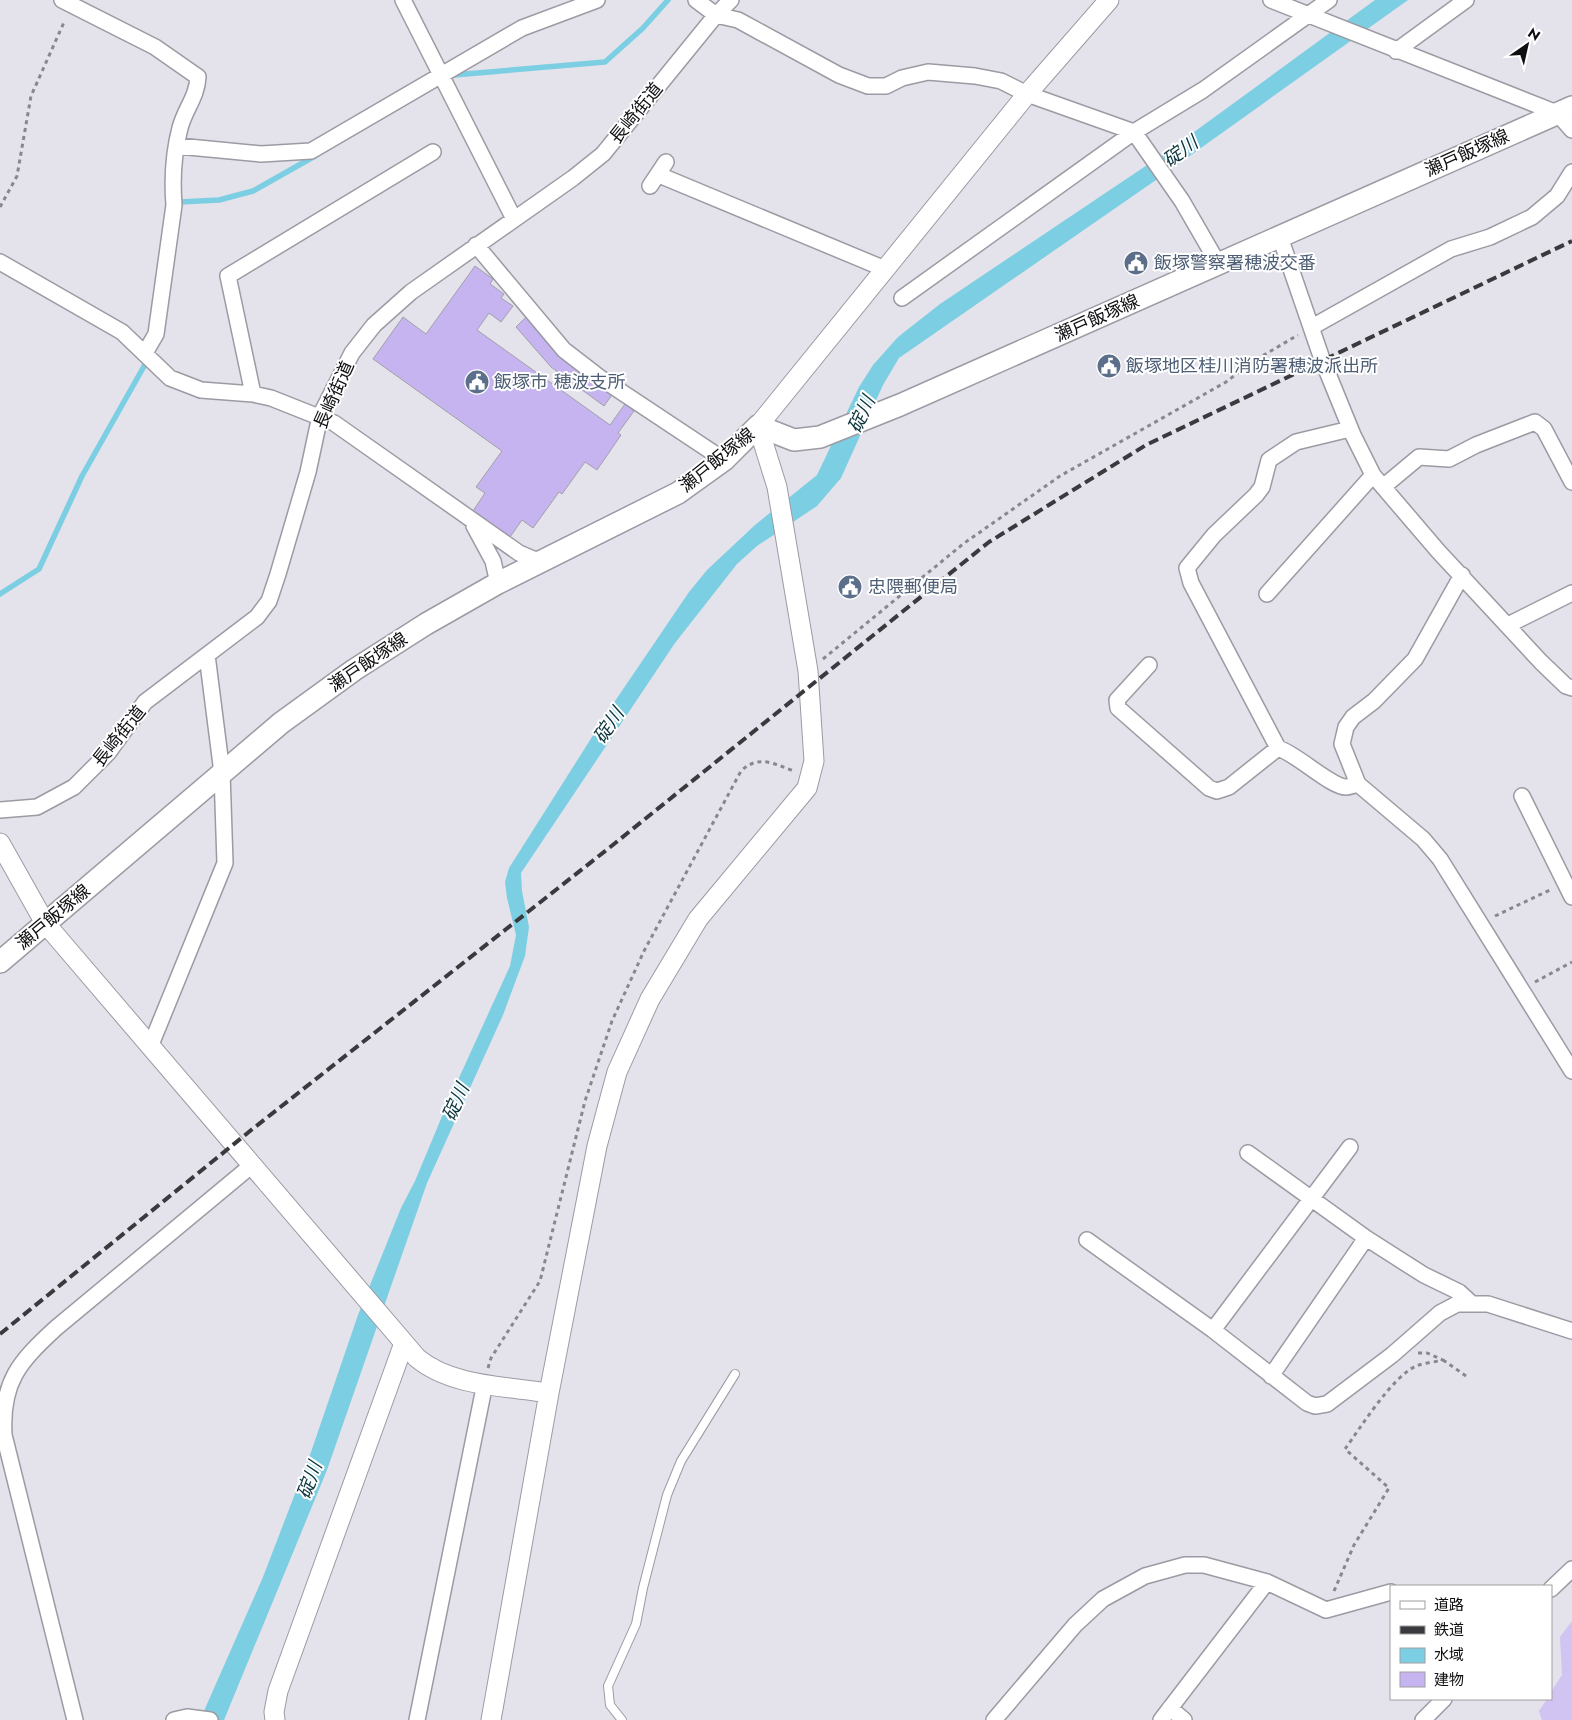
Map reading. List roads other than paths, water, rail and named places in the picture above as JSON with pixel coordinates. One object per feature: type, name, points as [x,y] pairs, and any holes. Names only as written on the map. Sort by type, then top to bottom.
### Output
[{"type":"main road","name":"瀬戸飯塚線","points":[[0,962],[281,723],[354,670],[426,624],[498,583],[678,493],[724,460],[758,426],[794,440],[820,437],[900,405],[1219,265],[1565,110]]},
{"type":"street","points":[[403,0],[514,219]]},
{"type":"street","points":[[178,146],[261,154],[312,150],[441,77],[522,28],[597,0]]},
{"type":"street","points":[[696,0],[716,15],[738,20],[839,75],[868,86],[886,86],[902,78],[928,72],[975,76],[1001,82],[1027,94],[1136,135],[1182,201],[1219,265]]},
{"type":"street","name":"長崎街道","points":[[0,810],[37,807],[74,787],[108,752],[146,702],[257,616],[269,601],[308,472],[320,416],[352,353],[374,325],[411,292],[573,178],[603,154],[716,15],[731,0]]},
{"type":"street","points":[[491,1720],[549,1393],[597,1146],[617,1072],[650,999],[698,919],[807,788],[814,761],[808,672],[791,564],[777,487],[758,426],[1027,94],[1109,0]]},
{"type":"street","points":[[1271,0],[1392,49],[1565,110],[1572,130]]},
{"type":"street","points":[[902,298],[1136,135],[1312,18],[1329,0]]},
{"type":"street","points":[[1392,49],[1466,0]]},
{"type":"street","points":[[66,3],[155,47],[198,78],[197,91],[180,127],[173,191],[174,205],[160,310],[156,334],[145,353]]},
{"type":"street","points":[[253,394],[228,276],[433,152]]},
{"type":"street","points":[[1312,328],[1451,249],[1490,237],[1532,217],[1556,196],[1572,172]]},
{"type":"street","points":[[659,174],[885,269]]},
{"type":"street","points":[[1280,237],[1350,429],[1378,481],[1438,551],[1540,662],[1566,686],[1572,688]]},
{"type":"street","points":[[476,245],[564,350],[599,377],[724,460]]},
{"type":"street","points":[[0,262],[122,332],[170,378],[201,390],[253,394],[320,416],[519,553],[533,559],[544,560]]},
{"type":"street","points":[[1267,594],[1378,481],[1418,457],[1448,459],[1535,422],[1544,429],[1572,482]]},
{"type":"street","points":[[1350,429],[1296,442],[1269,460],[1262,487],[1256,496],[1214,536],[1187,568],[1191,583],[1278,748],[1290,752],[1334,782],[1346,787],[1358,784]]},
{"type":"street","points":[[470,520],[483,539],[493,561],[498,583]]},
{"type":"street","points":[[1462,575],[1416,659],[1380,695],[1353,717],[1346,727],[1342,744],[1358,784],[1423,839],[1440,859],[1572,1071]]},
{"type":"street","points":[[1508,625],[1572,593]]},
{"type":"street","points":[[150,1047],[224,863],[222,773],[207,655]]},
{"type":"street","points":[[1149,665],[1118,700],[1118,708],[1209,788],[1218,791],[1228,787],[1278,748]]},
{"type":"street","points":[[1522,796],[1568,890]]},
{"type":"street","points":[[0,843],[45,923],[404,1343],[430,1369],[453,1378],[549,1393]]},
{"type":"street","points":[[1214,1330],[1350,1147]]},
{"type":"street","points":[[1248,1153],[1312,1197],[1366,1238],[1424,1275],[1459,1292],[1471,1303]]},
{"type":"street","points":[[75,1720],[4,1434],[3,1409],[10,1382],[29,1353],[56,1328],[251,1166]]},
{"type":"street","points":[[1271,1376],[1366,1238]]},
{"type":"street","points":[[1086,1240],[1214,1330],[1307,1403],[1315,1406],[1326,1404],[1392,1355],[1440,1313],[1457,1304],[1488,1304],[1572,1331]]},
{"type":"street","points":[[275,1720],[274,1712],[278,1691],[404,1343]]},
{"type":"street","points":[[417,1720],[485,1383]]},
{"type":"street","points":[[994,1720],[1075,1625],[1103,1599],[1145,1576],[1185,1565],[1204,1565],[1266,1582],[1326,1610],[1390,1592]]},
{"type":"street","points":[[1552,1588],[1572,1569]]},
{"type":"street","points":[[1184,1720],[1166,1714],[1266,1582]]},
{"type":"street","points":[[1423,1720],[1443,1700]]},
{"type":"street","points":[[181,1719],[210,1720]]},
{"type":"lane","points":[[622,1720],[610,1704],[608,1686],[636,1624],[643,1588],[667,1495],[681,1461],[735,1374]]},
{"type":"water","name":"碇川","points":[[1375,0],[1408,0],[1156,180],[899,358],[883,385],[841,478],[817,506],[757,546],[737,564],[675,643],[521,873],[522,891],[529,927],[525,956],[503,1015],[427,1183],[327,1470],[224,1720],[200,1720],[263,1577],[311,1452],[358,1315],[401,1208],[415,1181],[448,1102],[510,966],[516,935],[505,882],[509,868],[611,707],[689,592],[707,570],[755,525],[817,475],[859,387],[873,365],[898,337],[940,304],[1168,151]]},
{"type":"waterway","points":[[454,75],[605,62],[643,28],[668,0]]},
{"type":"waterway","points":[[179,207],[180,202],[219,200],[253,191],[315,156]]},
{"type":"waterway","points":[[0,594],[39,569],[82,476],[147,361]]},
{"type":"railway","points":[[0,1334],[250,1131],[609,848],[989,542],[1146,445],[1572,241]]},
{"type":"place","name":"飯塚警察署穂波交番","points":[[1136,263]]},
{"type":"place","name":"飯塚地区桂川消防署穂波派出所","points":[[1109,366]]},
{"type":"place","name":"飯塚市 穂波支所","points":[[477,382]]},
{"type":"place","name":"忠隈郵便局","points":[[850,587]]}]
